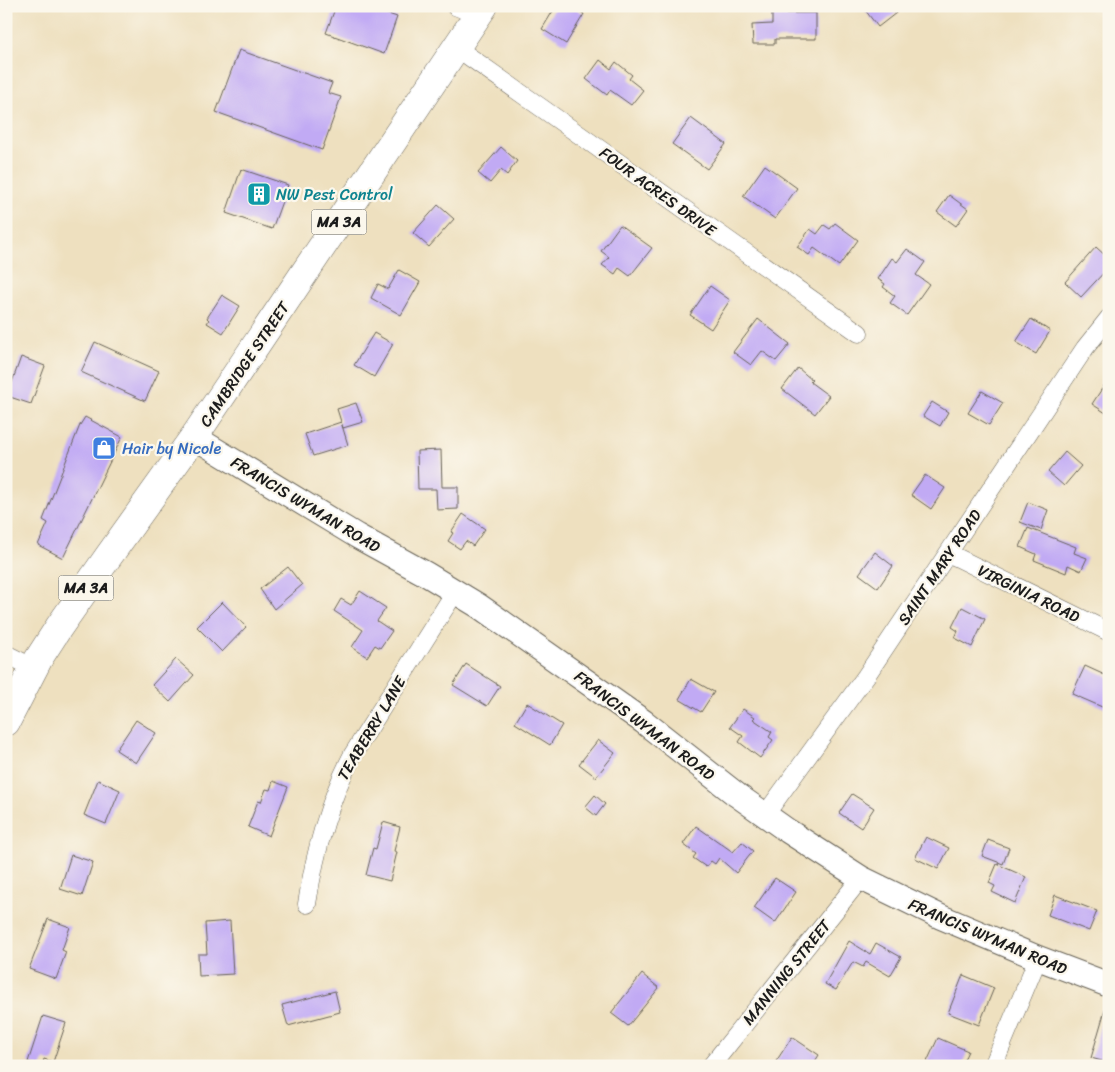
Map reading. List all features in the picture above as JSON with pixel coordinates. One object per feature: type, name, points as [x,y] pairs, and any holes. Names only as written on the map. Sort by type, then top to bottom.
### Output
[{"type":"main road","name":"CAMBRIDGE STREET","points":[[6,722],[34,668],[108,556],[194,437],[457,48],[472,9]]},
{"type":"main road","name":"FRANCIS WYMAN ROAD","points":[[194,437],[357,536],[455,592],[596,687],[765,814],[813,848],[861,878],[941,916],[1038,958],[1109,985]]},
{"type":"street","name":"FOUR ACRES DRIVE","points":[[457,48],[732,245],[859,333]]},
{"type":"street","name":"SAINT MARY ROAD","points":[[765,814],[866,676],[1085,348],[1109,318]]},
{"type":"street","name":"VIRGINIA ROAD","points":[[948,553],[1109,632]]},
{"type":"street","name":"TEABERRY LANE","points":[[307,904],[312,868],[319,839],[341,776],[455,592]]},
{"type":"street","points":[[6,654],[34,668]]},
{"type":"street","name":"MANNING STREET","points":[[711,1066],[861,878]]},
{"type":"street","points":[[993,1066],[1038,958]]},
{"type":"building","points":[[336,6],[365,6],[397,17],[384,54],[326,33]]},
{"type":"building","points":[[556,6],[572,6],[584,14],[566,44],[542,29]]},
{"type":"building","points":[[862,6],[905,6],[878,27]]},
{"type":"building","points":[[772,13],[816,13],[816,39],[775,39],[775,44],[753,44],[752,25],[772,24]]},
{"type":"building","points":[[239,50],[332,83],[328,93],[341,97],[322,150],[216,112]]},
{"type":"building","points":[[600,60],[611,69],[616,62],[632,75],[629,79],[643,90],[631,105],[610,90],[607,95],[586,79]]},
{"type":"building","points":[[691,118],[726,144],[707,169],[672,144]]},
{"type":"building","points":[[501,147],[517,161],[507,175],[501,170],[490,183],[478,173]]},
{"type":"building","points":[[765,165],[797,188],[775,219],[743,196]]},
{"type":"building","name":"NW Pest Control","points":[[241,169],[288,185],[272,229],[226,213]]},
{"type":"building","points":[[949,195],[968,209],[956,226],[937,212]]},
{"type":"building","points":[[438,205],[454,219],[429,247],[413,233]]},
{"type":"building","points":[[835,223],[858,240],[839,266],[814,248],[809,255],[797,247],[810,229],[817,234],[824,225],[830,229]]},
{"type":"building","points":[[620,225],[652,248],[630,276],[619,268],[615,274],[602,265],[609,257],[601,251]]},
{"type":"building","points":[[1096,247],[1109,259],[1109,267],[1081,297],[1065,282]]},
{"type":"building","points":[[907,249],[925,262],[916,275],[929,284],[907,315],[890,303],[895,296],[883,287],[885,284],[878,279],[892,258],[897,262]]},
{"type":"building","points":[[399,270],[420,282],[401,315],[371,298],[378,284],[388,289]]},
{"type":"building","points":[[710,286],[730,300],[711,329],[690,315]]},
{"type":"building","points":[[222,295],[240,306],[223,333],[207,323],[209,320],[207,318]]},
{"type":"building","points":[[758,319],[790,344],[776,361],[762,351],[751,365],[733,352]]},
{"type":"building","points":[[1031,319],[1050,331],[1036,354],[1016,342]]},
{"type":"building","points":[[374,333],[393,344],[374,377],[354,365]]},
{"type":"building","points":[[95,342],[159,371],[145,401],[81,372]]},
{"type":"building","points":[[21,357],[45,366],[31,404],[7,396]]},
{"type":"building","points":[[798,368],[812,380],[810,382],[829,396],[815,414],[782,389]]},
{"type":"building","points":[[1109,378],[1109,415],[1092,404]]},
{"type":"building","points":[[982,391],[1003,403],[989,425],[968,413]]},
{"type":"building","points":[[932,402],[948,412],[940,426],[923,416]]},
{"type":"building","points":[[356,403],[363,422],[343,428],[337,409]]},
{"type":"building","points":[[85,417],[122,437],[63,558],[38,545],[48,523],[43,520],[80,425]]},
{"type":"building","points":[[341,422],[348,445],[313,456],[305,434]]},
{"type":"building","points":[[441,450],[442,487],[458,487],[458,509],[437,510],[436,489],[418,489],[417,451]]},
{"type":"building","points":[[1065,452],[1081,466],[1064,486],[1048,472]]},
{"type":"building","points":[[925,475],[945,488],[931,509],[911,495]]},
{"type":"building","points":[[1028,502],[1048,510],[1041,530],[1020,522]]},
{"type":"building","points":[[463,514],[485,529],[473,546],[466,541],[460,549],[448,541],[453,533],[451,532]]},
{"type":"building","points":[[1028,528],[1076,547],[1074,553],[1087,558],[1081,571],[1068,565],[1066,573],[1034,560],[1036,554],[1020,547]]},
{"type":"building","points":[[875,552],[893,566],[878,588],[859,574]]},
{"type":"building","points":[[288,567],[302,585],[274,609],[260,589]]},
{"type":"building","points":[[360,591],[386,608],[377,621],[392,631],[380,648],[375,645],[367,657],[352,647],[363,630],[334,611],[341,599],[351,605]]},
{"type":"building","points":[[222,602],[246,627],[222,652],[197,627]]},
{"type":"building","points":[[962,607],[985,619],[972,647],[955,638],[958,631],[952,627]]},
{"type":"building","points":[[176,659],[194,675],[170,702],[152,685]]},
{"type":"building","points":[[466,664],[500,686],[487,706],[453,685]]},
{"type":"building","points":[[1085,666],[1109,677],[1109,710],[1072,694]]},
{"type":"building","points":[[691,679],[714,692],[701,712],[679,699]]},
{"type":"building","points":[[527,703],[562,725],[550,745],[515,723]]},
{"type":"building","points":[[743,709],[755,717],[753,719],[772,732],[769,737],[773,740],[760,758],[739,742],[743,736],[730,727]]},
{"type":"building","points":[[136,720],[156,733],[136,763],[116,750]]},
{"type":"building","points":[[598,740],[615,753],[596,777],[579,764]]},
{"type":"building","points":[[98,780],[120,790],[106,824],[84,815]]},
{"type":"building","points":[[273,781],[288,787],[269,836],[248,827],[258,801],[261,802],[266,789],[270,790]]},
{"type":"building","points":[[852,794],[874,808],[861,828],[839,813]]},
{"type":"building","points":[[595,795],[605,804],[596,816],[585,807]]},
{"type":"building","points":[[383,822],[400,827],[394,851],[397,852],[390,881],[366,875],[373,848],[376,849]]},
{"type":"building","points":[[696,826],[733,852],[742,842],[753,851],[736,873],[719,858],[715,864],[711,861],[706,867],[693,858],[696,854],[683,844]]},
{"type":"building","points":[[926,837],[949,848],[938,869],[915,858]]},
{"type":"building","points":[[988,840],[1009,848],[1003,864],[982,856]]},
{"type":"building","points":[[71,855],[93,862],[82,896],[60,889]]},
{"type":"building","points":[[997,864],[1026,877],[1015,903],[992,892],[995,886],[989,883]]},
{"type":"building","points":[[775,878],[796,892],[775,923],[754,908]]},
{"type":"building","points":[[1055,895],[1097,911],[1089,931],[1048,915]]},
{"type":"building","points":[[48,919],[70,927],[62,950],[66,952],[56,979],[29,969]]},
{"type":"building","points":[[230,921],[233,974],[199,976],[198,954],[207,954],[205,923]]},
{"type":"building","points":[[849,941],[870,954],[876,943],[901,957],[890,976],[866,962],[863,967],[853,962],[836,990],[825,984]]},
{"type":"building","points":[[642,974],[659,988],[628,1026],[611,1013]]},
{"type":"building","points":[[963,975],[994,988],[979,1025],[948,1013]]},
{"type":"building","points":[[335,991],[340,1012],[288,1026],[282,1005]]},
{"type":"building","points":[[1105,1010],[1109,1010],[1109,1063],[1091,1058]]},
{"type":"building","points":[[43,1016],[66,1023],[53,1062],[44,1059],[42,1066],[39,1066],[28,1062]]},
{"type":"building","points":[[792,1037],[819,1055],[812,1066],[773,1066]]},
{"type":"building","points":[[938,1038],[968,1051],[961,1066],[925,1066]]},
{"type":"place","name":"NW Pest Control","points":[[259,194]]},
{"type":"place","name":"Hair by Nicole","points":[[104,448]]}]
